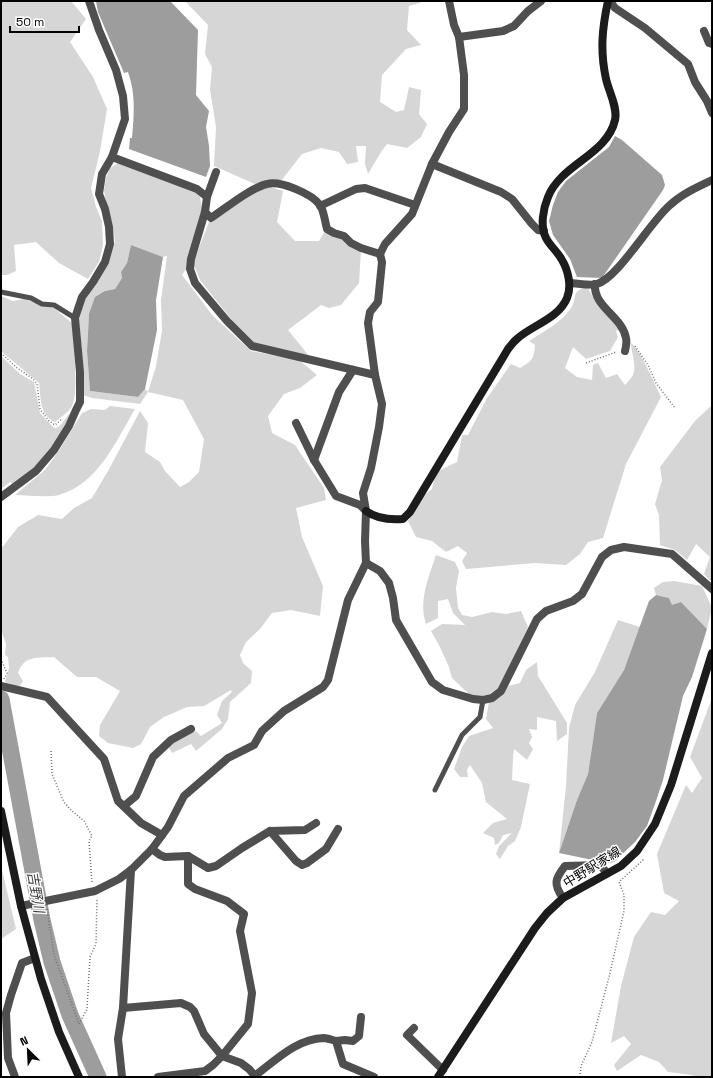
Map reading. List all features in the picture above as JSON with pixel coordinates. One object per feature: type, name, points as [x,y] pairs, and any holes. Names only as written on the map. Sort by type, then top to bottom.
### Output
[{"type":"street","points":[[1,497],[36,471],[54,450],[69,426],[80,402],[80,372],[75,318],[82,297],[105,262],[110,244],[109,227],[105,209],[99,194],[102,174],[112,157],[124,119],[123,96],[116,70],[96,24],[89,1]]},
{"type":"street","points":[[21,906],[95,891],[119,879],[131,870],[152,849],[171,821],[184,796],[228,758],[254,745],[262,731],[284,711],[324,687],[328,680],[348,600],[366,564],[366,511],[363,493],[371,468],[382,404],[375,375],[368,323],[370,312],[378,302],[382,262],[380,254],[385,244],[412,214],[432,164],[464,109],[464,75],[459,36],[454,25],[449,1]]},
{"type":"street","points":[[459,36],[503,31],[514,26],[528,11],[541,1]]},
{"type":"street","points":[[609,1],[615,8],[645,28],[688,64],[694,82],[710,100],[712,113]]},
{"type":"street","points":[[296,423],[314,460],[336,496],[360,505],[371,515],[390,520],[403,520],[410,512],[508,349],[518,337],[548,319],[559,309],[567,298],[570,282],[562,260],[545,238],[543,212],[548,196],[556,181],[598,147],[608,135],[615,120],[614,107],[606,80],[602,38],[609,1]]},
{"type":"street","points":[[704,31],[709,43],[712,44]]},
{"type":"street","points":[[112,157],[197,189],[207,197]]},
{"type":"street","points":[[432,164],[501,192],[512,199],[538,230],[544,231]]},
{"type":"street","points":[[216,172],[207,197],[205,212],[191,259],[190,269],[195,283],[227,321],[252,346],[375,375]]},
{"type":"street","points":[[570,282],[597,284],[606,279],[617,270],[652,224],[670,205],[690,191],[712,180]]},
{"type":"street","points":[[205,212],[211,218],[255,189],[267,184],[276,183],[305,193],[320,206],[327,229],[344,236],[351,243],[361,248],[380,254]]},
{"type":"street","points":[[320,206],[356,189],[365,188],[415,205]]},
{"type":"street","points":[[594,284],[594,291],[598,300],[620,324],[627,339],[625,351]]},
{"type":"street","points":[[314,460],[339,392],[353,370]]},
{"type":"street","points":[[366,564],[380,571],[389,583],[396,620],[432,682],[450,693],[483,700],[492,698],[501,691],[537,619],[546,611],[573,601],[582,594],[602,557],[611,550],[624,547],[672,554],[712,589]]},
{"type":"street","name":"中野駅家線","points":[[440,1074],[535,928],[547,913],[563,898],[621,866],[637,851],[655,824],[671,785],[712,653]]},
{"type":"street","points":[[1,686],[47,697],[104,759],[118,801],[141,823],[162,835]]},
{"type":"street","points":[[124,806],[136,796],[153,758],[171,740],[191,729]]},
{"type":"street","points":[[1,811],[21,906],[41,979],[59,1032],[79,1077]]},
{"type":"street","points":[[152,849],[165,857],[188,856],[208,868],[216,866],[270,831],[304,830],[316,823]]},
{"type":"street","points":[[270,831],[296,861],[302,865],[326,849],[338,829]]},
{"type":"street","points":[[158,1077],[205,1071],[222,1056],[248,1024],[252,994],[240,931],[244,914],[227,902],[194,889],[188,884],[188,856]]},
{"type":"street","points":[[563,898],[557,889],[557,877],[565,866],[600,865],[607,873]]},
{"type":"street","points":[[122,1077],[118,1039],[123,1008],[131,870]]},
{"type":"street","points":[[15,1077],[8,1058],[6,1013],[22,963],[36,958]]},
{"type":"street","points":[[123,1008],[181,1003],[190,1007],[194,1011],[204,1034],[222,1056],[240,1063],[256,1076],[290,1048],[307,1041],[324,1038],[336,1041],[353,1041],[359,1036],[361,1017]]},
{"type":"street","points":[[414,1028],[407,1035],[440,1074]]},
{"type":"street","points":[[336,1041],[343,1064],[374,1077]]},
{"type":"lane","points":[[1,292],[31,298],[42,304],[54,305],[75,318]]},
{"type":"lane","points":[[435,790],[462,735],[480,717],[483,700]]},
{"type":"path","points":[[636,346],[648,365],[656,383],[674,408]]},
{"type":"path","points":[[586,363],[616,352]]},
{"type":"path","points":[[1,353],[37,384],[40,409],[49,421],[55,425],[72,410],[76,410]]},
{"type":"path","points":[[1,659],[7,673],[1,686]]},
{"type":"path","points":[[45,901],[54,955],[79,1024],[87,1009],[90,957],[96,944],[97,894],[92,884],[89,842],[92,836],[84,821],[64,802],[52,774],[51,751]]},
{"type":"path","points":[[580,1077],[581,1066],[592,1042],[624,911],[624,895],[619,882],[643,860],[637,851]]},
{"type":"shaded area","points":[[1,1],[71,1],[86,19],[70,42],[93,77],[107,109],[100,151],[91,188],[96,207],[102,221],[103,245],[99,262],[88,279],[59,263],[36,242],[14,245],[16,271],[7,275],[1,275]]},
{"type":"shaded area","points":[[96,1],[170,1],[198,30],[196,95],[209,111],[206,127],[210,166],[206,177],[129,149],[130,138],[132,138],[134,113],[131,80],[128,72],[124,73],[98,12]]},
{"type":"shaded area","points":[[185,1],[421,1],[420,3],[409,6],[407,30],[421,45],[406,49],[382,75],[380,102],[396,112],[404,110],[409,87],[421,90],[419,114],[427,124],[421,137],[407,148],[387,144],[368,174],[365,164],[366,146],[356,146],[358,162],[347,164],[339,152],[321,148],[302,154],[281,181],[257,185],[214,166],[216,127],[210,90],[212,67],[205,54],[208,25]]},
{"type":"shaded area","points":[[615,136],[622,140],[662,175],[665,185],[602,278],[577,277],[570,259],[553,235],[549,221],[553,205],[558,192],[566,181],[609,147]]},
{"type":"shaded area","points":[[118,163],[195,191],[200,197],[202,208],[186,269],[182,275],[213,316],[251,351],[299,360],[317,375],[300,388],[284,394],[268,416],[272,433],[295,445],[324,488],[326,500],[296,508],[302,537],[323,586],[320,616],[291,610],[272,613],[260,629],[246,642],[240,655],[243,663],[252,671],[251,683],[230,702],[228,719],[222,729],[196,751],[191,744],[172,753],[168,746],[182,737],[196,731],[201,736],[222,723],[217,715],[222,701],[232,692],[231,690],[204,706],[187,707],[164,717],[150,727],[141,744],[133,748],[108,743],[99,736],[100,725],[120,691],[96,677],[77,677],[54,657],[42,657],[28,660],[24,663],[18,673],[23,681],[19,687],[5,682],[9,668],[8,657],[5,655],[6,644],[1,629],[1,549],[18,527],[38,515],[62,519],[74,508],[92,498],[140,411],[148,423],[145,452],[160,462],[165,471],[180,487],[189,482],[199,472],[204,439],[183,400],[148,392],[140,404],[92,398],[83,395],[84,375],[79,320],[83,303],[109,261],[115,241],[104,190],[106,178],[110,168]],"holes":[[[131,245],[163,257],[167,256],[161,300],[162,331],[156,366],[148,392],[145,389],[138,397],[90,391],[87,351],[89,314],[105,291],[115,289],[122,278],[121,272],[127,263]]]},
{"type":"shaded area","points":[[267,186],[283,191],[277,222],[295,241],[319,241],[325,231],[343,239],[361,251],[359,283],[341,305],[329,308],[321,305],[288,330],[309,356],[251,342],[200,280],[193,263],[209,222],[253,193]]},
{"type":"shaded area","points":[[131,245],[163,257],[156,300],[157,330],[145,389],[138,397],[90,391],[87,351],[89,314],[95,297],[105,291],[115,289],[122,278],[121,272],[127,263]]},
{"type":"shaded area","points":[[586,287],[590,288],[589,290],[595,301],[610,315],[620,329],[616,331],[618,337],[610,351],[586,359],[573,347],[565,368],[577,377],[592,380],[593,365],[598,363],[606,378],[617,374],[625,385],[633,375],[634,371],[631,343],[643,360],[661,397],[626,464],[603,538],[588,542],[580,554],[566,565],[535,563],[466,569],[462,561],[467,553],[458,546],[446,552],[432,541],[416,537],[408,521],[423,496],[432,489],[436,472],[457,462],[462,435],[468,435],[487,398],[511,364],[520,368],[532,359],[535,345],[529,341],[563,318],[571,308],[576,293]]},
{"type":"shaded area","points":[[1,296],[13,301],[24,299],[54,308],[72,323],[76,380],[74,401],[71,408],[55,422],[46,415],[43,410],[39,383],[1,351]]},
{"type":"shaded area","points":[[1,356],[20,374],[34,382],[40,413],[54,428],[59,427],[69,414],[71,415],[49,453],[26,476],[12,484],[10,482],[1,489]]},
{"type":"shaded area","points":[[712,405],[712,582],[704,574],[710,557],[696,544],[687,560],[675,550],[660,545],[659,515],[655,504],[662,480],[660,467],[695,421]]},
{"type":"shaded area","points":[[110,406],[135,409],[104,460],[85,481],[73,489],[54,496],[15,495],[45,470],[82,413],[91,409],[105,410]]},
{"type":"shaded area","points":[[436,555],[455,562],[459,571],[456,588],[458,608],[462,615],[472,617],[492,612],[506,614],[521,611],[528,627],[499,687],[490,694],[478,697],[470,695],[452,678],[449,667],[431,631],[442,624],[465,625],[453,613],[448,599],[438,601],[438,618],[426,624],[423,607],[425,589]]},
{"type":"shaded area","points":[[674,581],[702,586],[712,608],[707,629],[681,602],[672,606],[669,598],[656,595],[654,588],[663,582]]},
{"type":"shaded area","points":[[656,595],[669,598],[672,605],[681,602],[707,629],[692,677],[683,696],[663,780],[647,826],[635,842],[614,862],[607,863],[559,853],[577,800],[588,774],[597,713],[624,670],[649,601]]},
{"type":"shaded area","points":[[618,620],[640,627],[624,670],[597,713],[588,774],[577,800],[559,853],[566,786],[569,728],[575,705],[595,672]]},
{"type":"shaded area","points":[[537,662],[538,676],[567,723],[567,734],[557,741],[556,721],[537,717],[537,730],[529,729],[532,737],[529,743],[533,749],[527,760],[514,749],[512,780],[530,784],[521,827],[515,841],[508,846],[500,859],[496,854],[499,846],[512,833],[503,835],[499,843],[495,845],[494,838],[483,833],[493,823],[507,819],[486,802],[482,783],[470,765],[467,770],[468,777],[460,777],[454,769],[462,747],[469,736],[493,728],[486,719],[489,702],[499,698],[508,686],[520,683],[526,670]]},
{"type":"shaded area","points":[[712,698],[712,1077],[694,1077],[692,1075],[668,1072],[659,1062],[641,1055],[617,1071],[614,1065],[631,1044],[624,1036],[611,1043],[621,986],[634,937],[651,912],[665,915],[679,901],[664,893],[657,854],[686,785],[692,793],[702,778],[690,757]]},
{"type":"shaded area","points":[[1,866],[16,929],[1,939]]},
{"type":"waterway","name":"吉野川","points":[[1,699],[42,920],[52,962],[70,1015],[98,1077]]}]
